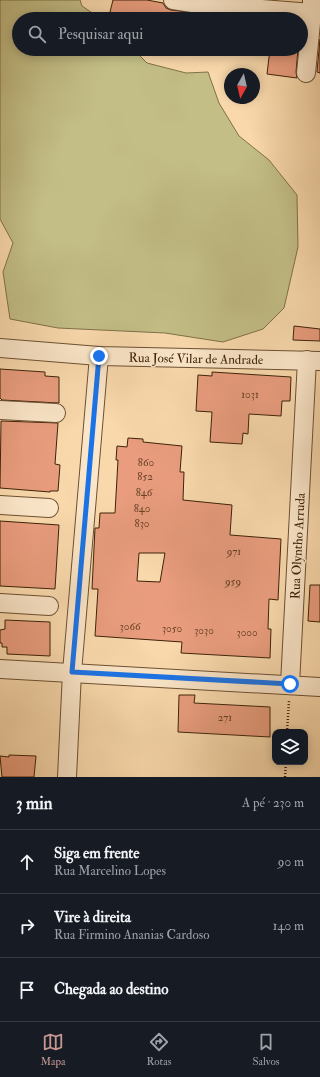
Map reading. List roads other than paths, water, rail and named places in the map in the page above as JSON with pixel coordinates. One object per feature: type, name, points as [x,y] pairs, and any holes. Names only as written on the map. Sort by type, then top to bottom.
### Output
[{"type":"street","points":[[173,0],[199,4],[312,7],[308,51]]},
{"type":"street","points":[[306,73],[308,56]]},
{"type":"street","name":"Rua José Vilar de Andrade","points":[[0,348],[99,356],[314,361]]},
{"type":"street","points":[[67,777],[72,672],[99,356]]},
{"type":"street","name":"Rua Olyntho Arruda","points":[[290,684],[314,361]]},
{"type":"street","points":[[0,410],[56,413]]},
{"type":"street","points":[[0,504],[48,508]]},
{"type":"street","points":[[0,603],[49,606]]},
{"type":"street","points":[[0,669],[320,686]]}]
